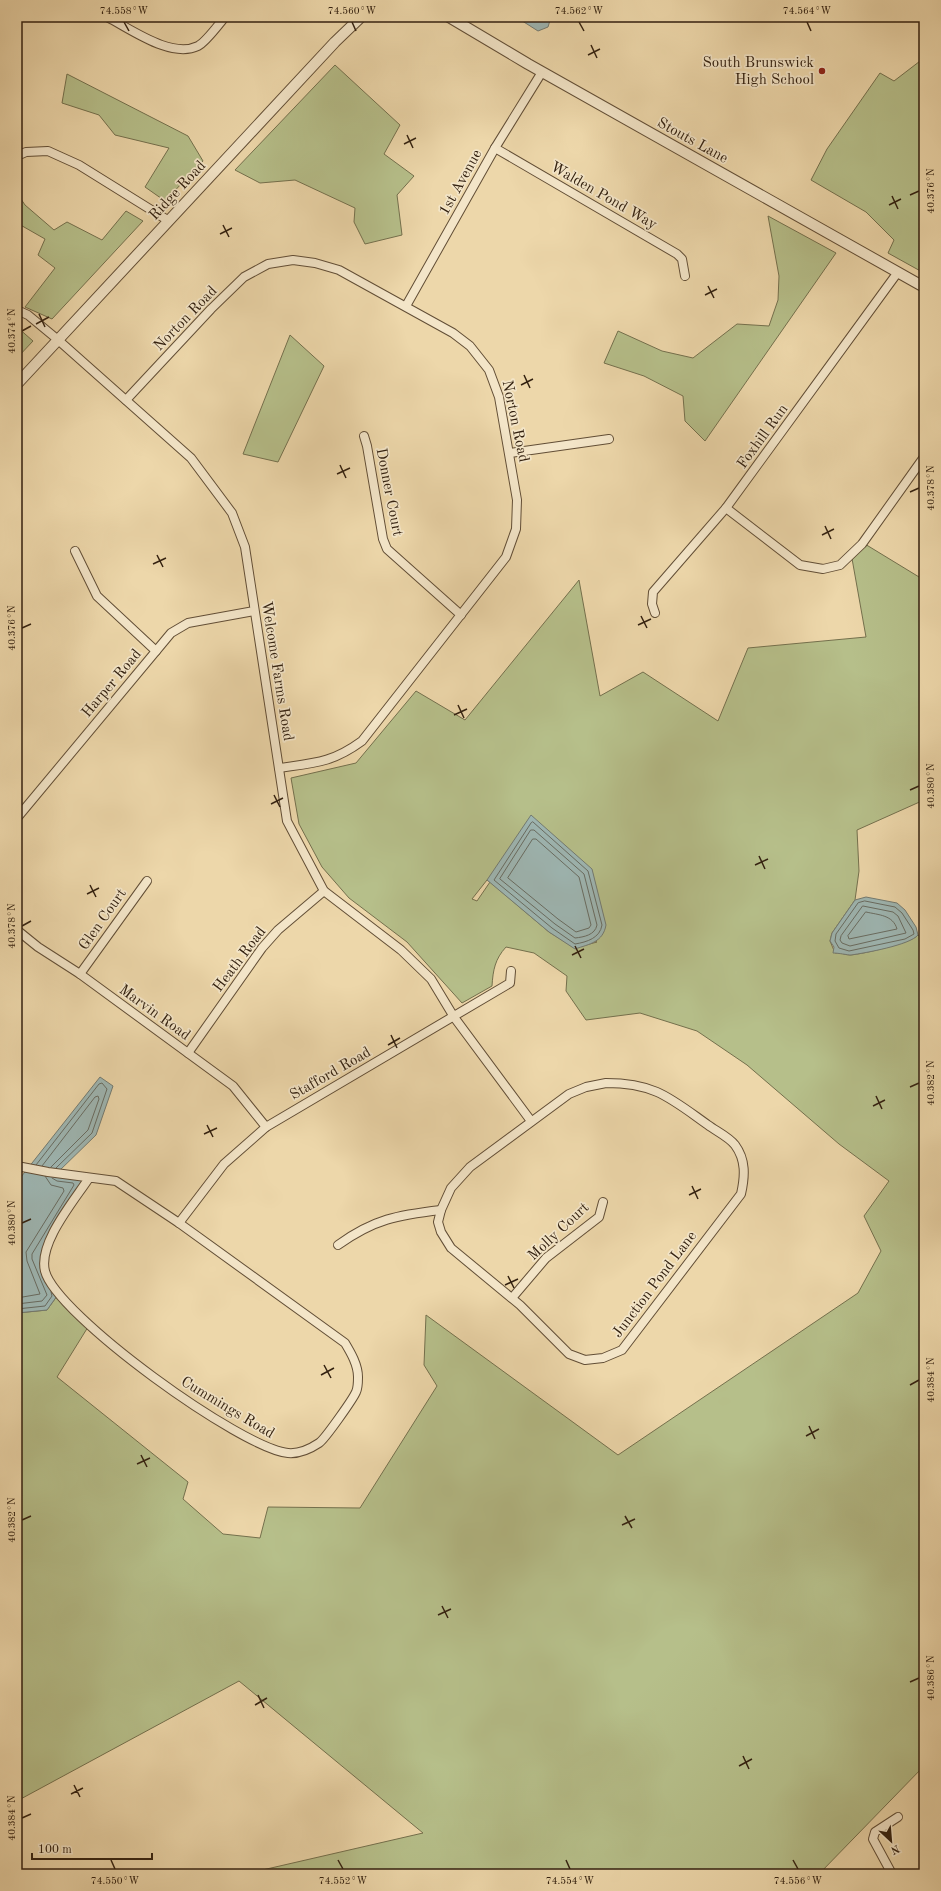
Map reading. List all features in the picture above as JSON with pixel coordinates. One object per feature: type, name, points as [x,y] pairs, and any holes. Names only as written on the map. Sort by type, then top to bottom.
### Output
[{"type":"street","points":[[107,17],[163,47],[180,49],[198,46],[225,17]]},
{"type":"street","name":"Ridge Road","points":[[17,384],[57,339],[335,42],[361,17]]},
{"type":"street","name":"Stouts Lane","points":[[449,17],[542,72],[924,287]]},
{"type":"street","name":"1st Avenue","points":[[406,306],[495,148],[542,72]]},
{"type":"street","name":"Walden Pond Way","points":[[495,148],[677,254],[682,260],[685,276]]},
{"type":"street","points":[[17,156],[26,152],[48,151],[79,165],[169,220]]},
{"type":"street","name":"Norton Road","points":[[126,400],[217,303],[244,277],[268,264],[293,260],[315,263],[339,270],[406,306],[462,339],[483,362],[497,390],[510,453],[518,510],[513,539],[500,565],[362,741],[343,754],[326,761],[279,768]]},
{"type":"street","name":"Foxhill Run","points":[[655,613],[652,604],[653,592],[726,508],[898,272]]},
{"type":"street","name":"Welcome Farms Road","points":[[17,310],[28,315],[57,339],[191,458],[232,514],[245,547],[287,821],[324,891],[401,950],[431,979],[454,1017]]},
{"type":"street","name":"Donner Court","points":[[364,436],[383,539],[387,549],[462,615]]},
{"type":"street","points":[[510,453],[609,439]]},
{"type":"street","points":[[726,508],[800,565],[823,569],[840,564],[862,544],[924,457]]},
{"type":"street","points":[[74,551],[97,596],[156,651]]},
{"type":"street","name":"Harper Road","points":[[17,818],[171,633],[188,623],[254,611]]},
{"type":"street","name":"Glen Court","points":[[80,974],[147,881]]},
{"type":"street","name":"Heath Road","points":[[188,1053],[262,948],[278,930],[324,891]]},
{"type":"street","name":"Marvin Road","points":[[17,930],[38,947],[80,974],[233,1086],[266,1127]]},
{"type":"street","name":"Stafford Road","points":[[179,1223],[224,1164],[266,1127],[510,983],[511,971]]},
{"type":"street","points":[[454,1017],[531,1120]]},
{"type":"street","name":"Junction Pond Lane","points":[[606,1083],[629,1083],[650,1088],[667,1096],[734,1144],[744,1162],[745,1179],[740,1194],[622,1350],[603,1358],[585,1360],[569,1354],[512,1298],[451,1248],[441,1232],[438,1222],[441,1210],[451,1188],[470,1167],[531,1120],[569,1094],[586,1087],[606,1083]]},
{"type":"street","name":"Cummings Road","points":[[17,1166],[116,1181],[179,1223],[345,1343],[353,1357],[358,1375],[356,1391],[320,1442],[307,1450],[289,1453],[271,1450],[218,1421],[157,1381],[103,1339],[52,1287],[45,1271],[45,1254],[49,1240],[89,1178]]},
{"type":"street","name":"Molly Court","points":[[512,1298],[546,1258],[599,1216],[603,1202]]},
{"type":"street","points":[[338,1245],[354,1232],[373,1223],[402,1214],[441,1210]]},
{"type":"street","points":[[892,1874],[873,1839],[875,1832],[898,1817]]},
{"type":"green space","points":[[924,58],[924,273],[888,253],[894,240],[866,212],[811,180],[827,149],[880,73],[894,81]]},
{"type":"green space","points":[[335,65],[400,125],[384,154],[414,176],[397,195],[402,235],[365,244],[354,222],[355,208],[295,180],[260,183],[235,170]]},
{"type":"green space","points":[[67,74],[188,136],[203,161],[165,201],[145,187],[169,148],[115,135],[99,115],[62,103]]},
{"type":"green space","points":[[17,193],[25,205],[54,230],[67,222],[102,240],[126,211],[143,221],[52,319],[25,307],[55,268],[38,255],[45,239],[17,223]]},
{"type":"green space","points":[[768,216],[836,253],[705,441],[685,421],[683,396],[644,376],[604,363],[618,331],[662,351],[693,358],[737,324],[769,326],[778,300],[779,276]]},
{"type":"green space","points":[[17,327],[33,341],[17,358]]},
{"type":"green space","points":[[290,335],[324,366],[278,462],[243,454]]},
{"type":"green space","points":[[860,541],[924,580],[924,800],[857,830],[859,871],[855,900],[832,933],[830,941],[835,953],[850,955],[897,945],[918,935],[924,938],[924,1766],[819,1874],[254,1874],[258,1871],[423,1833],[239,1681],[17,1801],[17,1313],[47,1310],[57,1296],[88,1327],[57,1377],[188,1482],[183,1499],[223,1534],[260,1538],[268,1507],[360,1508],[437,1386],[424,1365],[426,1315],[618,1455],[858,1293],[881,1251],[864,1216],[889,1181],[839,1144],[747,1065],[697,1031],[640,1013],[586,1020],[566,991],[567,976],[534,953],[506,947],[499,956],[495,965],[492,986],[462,1003],[407,942],[349,898],[322,867],[299,824],[291,778],[356,763],[416,691],[465,720],[579,580],[600,696],[643,672],[718,721],[748,648],[866,637],[851,553]],"holes":[[[487,880],[597,942],[575,948],[549,932],[490,882],[477,901],[472,899]]]},
{"type":"water","points":[[516,17],[551,17],[548,27],[538,31]]},
{"type":"water","points":[[531,815],[592,869],[606,925],[599,939],[591,944],[575,949],[549,932],[487,880]]},
{"type":"water","points":[[866,897],[897,903],[905,910],[916,927],[918,935],[906,942],[876,950],[851,955],[833,953],[834,947],[830,941],[832,933],[855,900]]},
{"type":"water","points":[[100,1077],[113,1086],[96,1135],[58,1172],[91,1177],[41,1256],[57,1296],[47,1310],[17,1313],[17,1182]]},
{"type":"place","name":"South Brunswick High School","points":[[822,71]]}]
